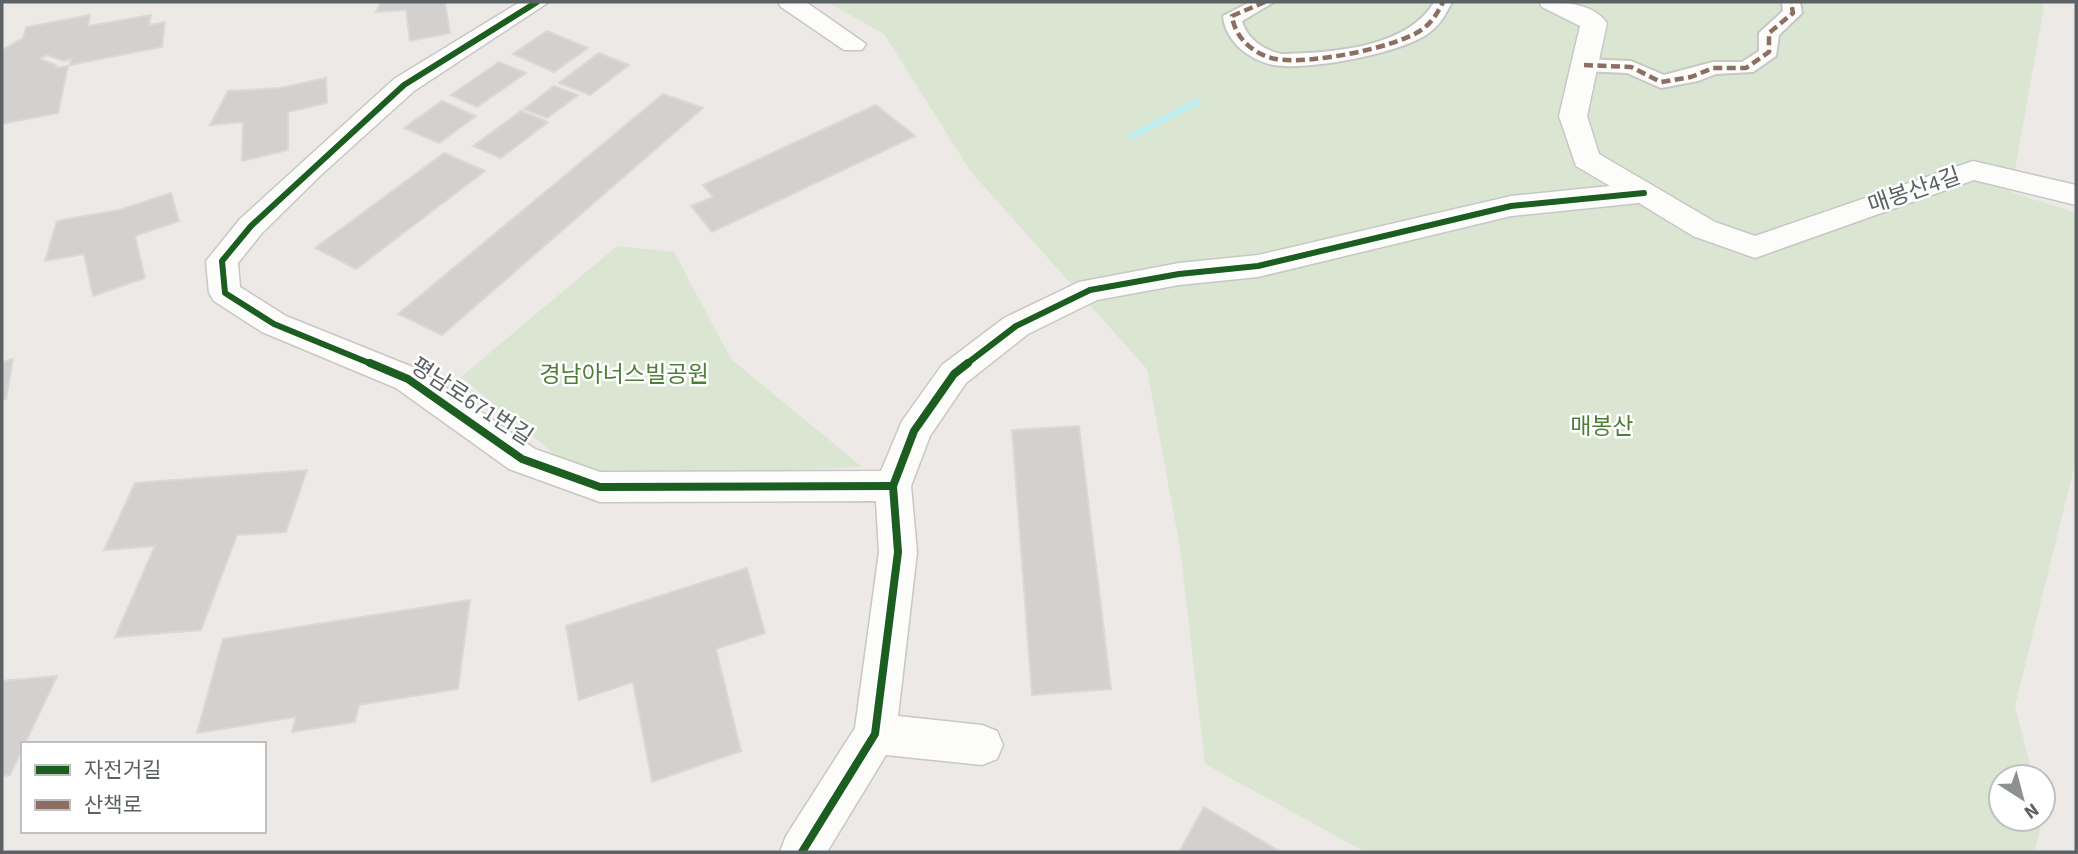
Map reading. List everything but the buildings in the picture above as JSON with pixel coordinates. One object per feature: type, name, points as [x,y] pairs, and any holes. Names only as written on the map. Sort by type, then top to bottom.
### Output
[{"type":"street","name":"평남로671번길","points":[[537,2],[404,85],[311,168],[251,226],[222,261],[225,293],[274,324],[408,379],[522,460],[600,487],[893,486]]},
{"type":"street","points":[[790,2],[853,44]]},
{"type":"street","points":[[1265,2],[1232,16],[1233,26],[1237,35],[1264,57],[1288,61],[1374,51],[1428,24],[1437,16],[1443,2]]},
{"type":"street","points":[[1551,2],[1594,23],[1573,116],[1586,159],[1644,193]]},
{"type":"street","points":[[1584,65],[1631,68],[1661,82],[1691,77],[1713,68],[1746,68],[1763,60],[1769,52],[1769,33],[1793,13],[1791,2]]},
{"type":"street","name":"매봉산4길","points":[[1644,193],[1704,229],[1755,247],[1973,170],[2076,195]]},
{"type":"street","points":[[802,852],[875,734],[898,552],[893,486],[914,431],[954,374],[1016,326],[1090,290],[1179,274],[1258,266],[1511,206],[1644,193]]},
{"type":"street","points":[[875,734],[982,745]]},
{"type":"green space","name":"매봉산","points":[[827,2],[2040,2],[2044,7],[2011,192],[2076,213],[2076,460],[2015,706],[2029,763],[1987,763],[1987,833],[2039,833],[2035,852],[1365,852],[1205,764],[1180,548],[1147,369],[971,172],[884,34]]},
{"type":"green space","name":"경남아너스빌공원","points":[[617,246],[674,252],[731,359],[862,467],[603,477],[564,462],[461,377]]},
{"type":"waterway","points":[[1131,136],[1196,102]]},
{"type":"marked path","points":[[1265,2],[1232,16],[1233,25],[1240,37],[1256,51],[1282,60],[1355,52],[1391,44],[1423,28],[1435,17],[1443,2]]},
{"type":"marked path","points":[[1584,65],[1631,67],[1661,82],[1691,77],[1713,68],[1746,68],[1763,59],[1769,52],[1769,33],[1793,13],[1791,2]]},
{"type":"cycle path","points":[[537,2],[404,85],[311,168],[251,226],[222,261],[225,293],[274,324],[408,379],[522,459],[600,487],[893,486]]},
{"type":"cycle path","points":[[802,852],[875,734],[898,552],[893,486],[914,431],[954,374],[1016,326],[1090,290],[1179,274],[1258,266],[1511,206],[1644,193]]}]
